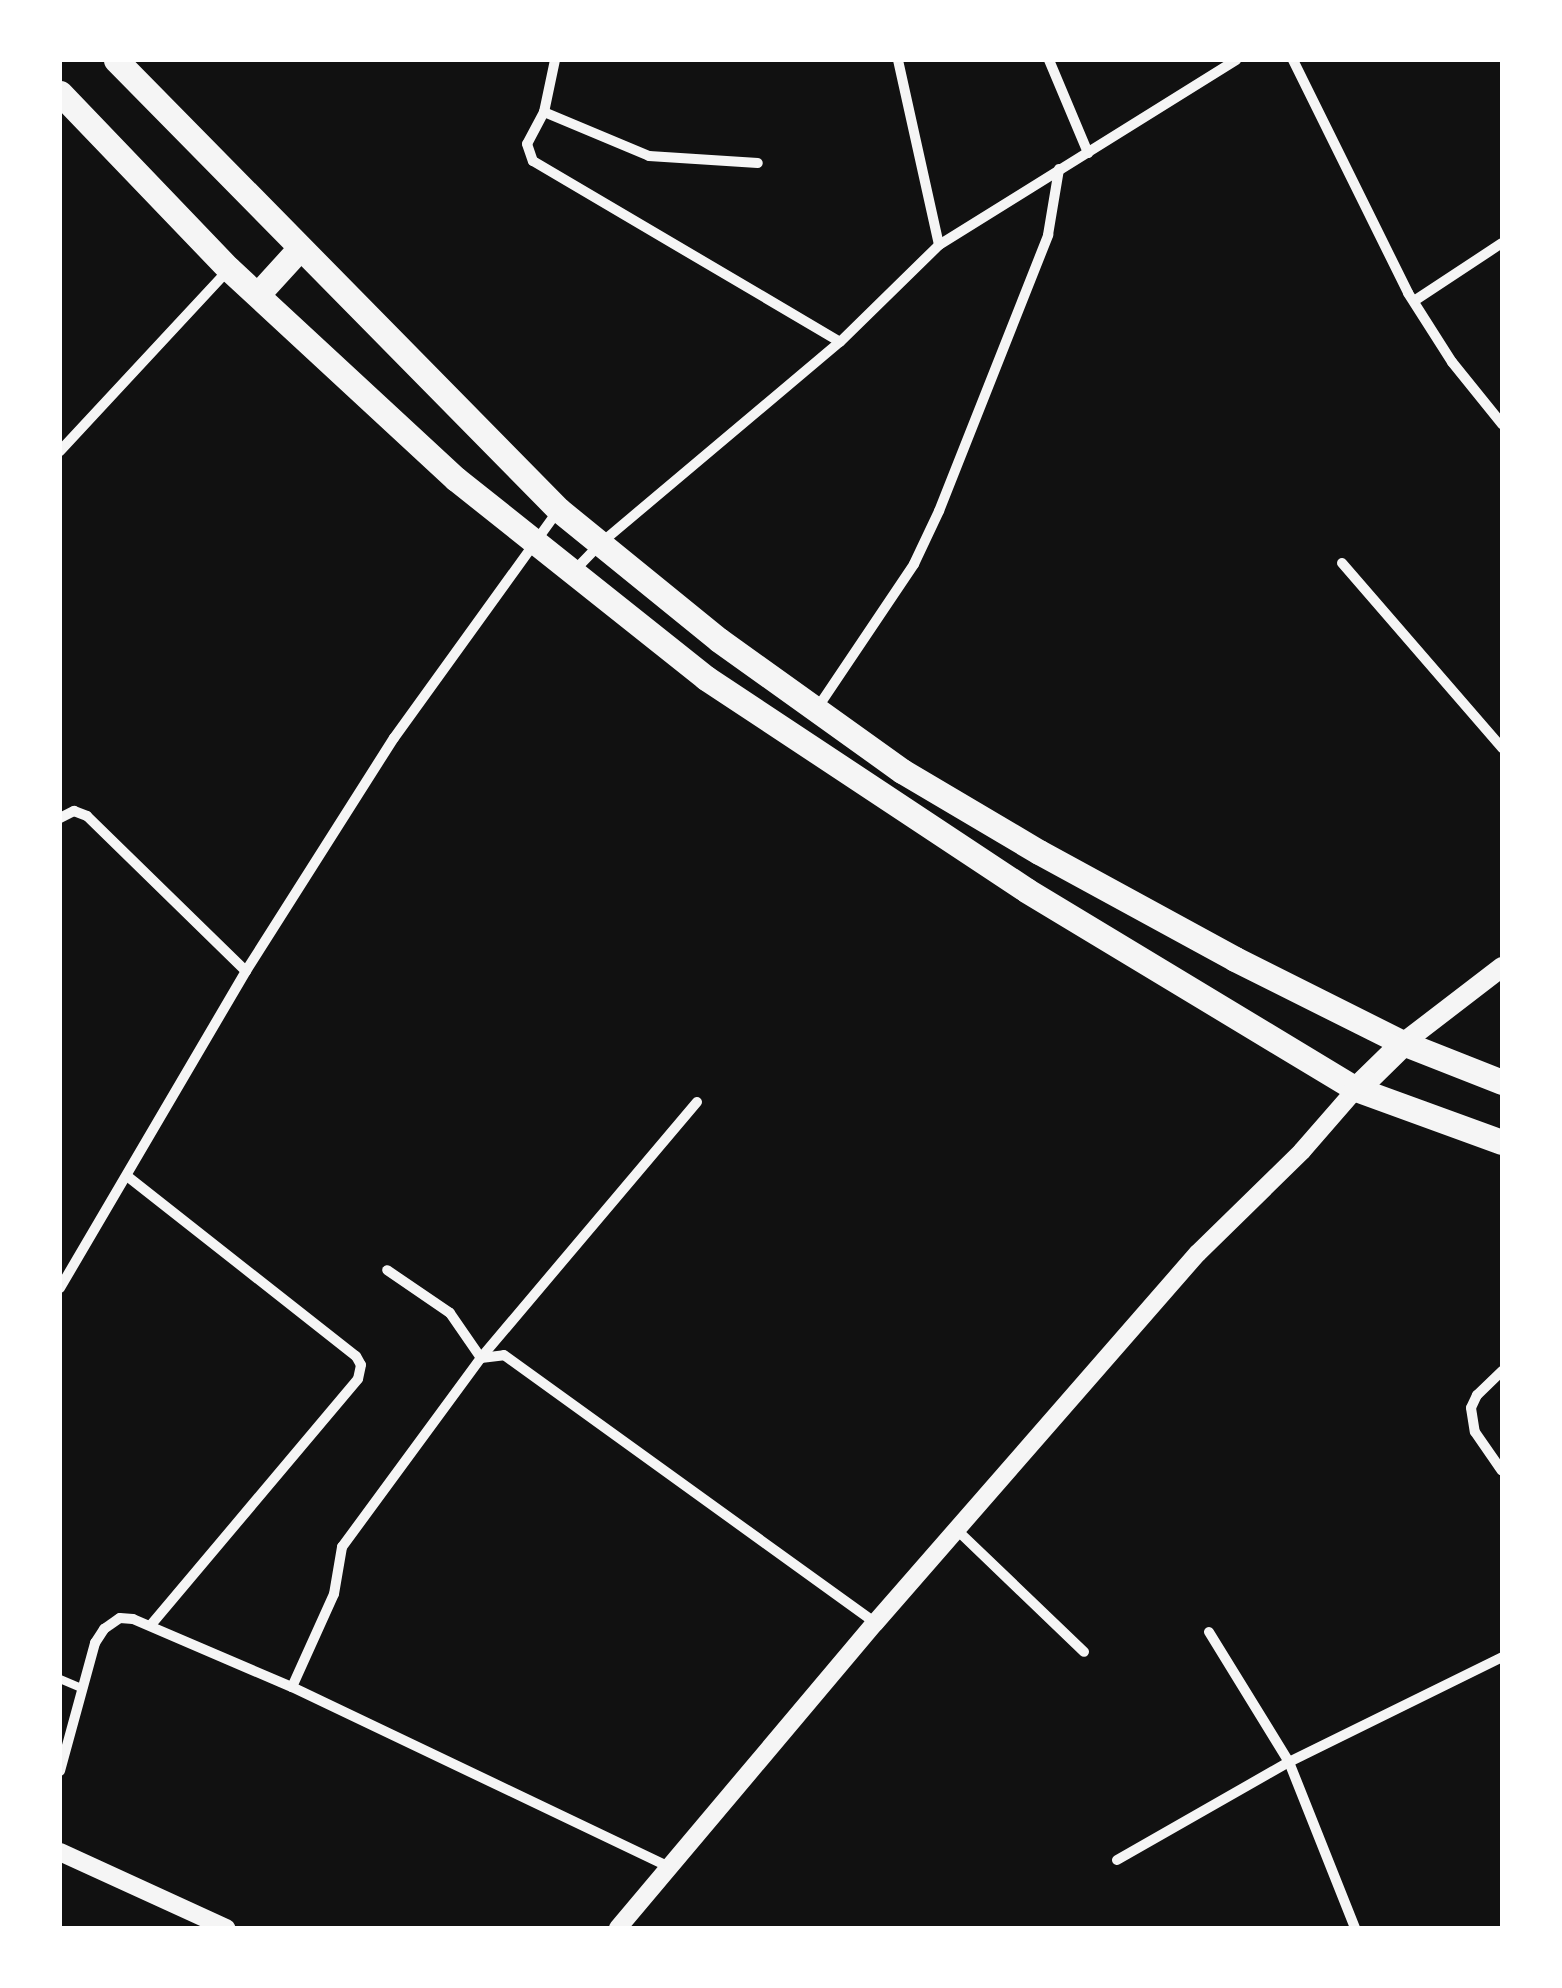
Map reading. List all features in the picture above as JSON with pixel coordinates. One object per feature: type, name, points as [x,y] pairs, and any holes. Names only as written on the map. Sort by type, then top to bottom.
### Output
[{"type":"highway","points":[[128,65],[300,248],[559,510],[719,640],[902,770],[1039,852],[1235,959],[1403,1043],[1502,1082]]},
{"type":"highway","points":[[60,94],[229,269],[532,543],[706,678],[896,808],[1356,1089],[1502,1142]]},
{"type":"highway","points":[[258,294],[300,248]]},
{"type":"highway","points":[[1356,1089],[1403,1043]]},
{"type":"main road","points":[[1403,1043],[1502,968]]},
{"type":"street","points":[[555,60],[544,112],[527,144],[533,160],[840,342]]},
{"type":"street","points":[[898,60],[938,245]]},
{"type":"street","points":[[1049,60],[1088,153]]},
{"type":"street","points":[[573,573],[601,542],[840,342],[938,245],[1236,60]]},
{"type":"street","points":[[1292,60],[1414,301],[1452,362],[1502,424]]},
{"type":"street","points":[[544,112],[649,156],[758,162]]},
{"type":"street","points":[[816,711],[914,564],[940,511],[1048,235],[1059,169]]},
{"type":"street","points":[[1414,301],[1502,243]]},
{"type":"street","points":[[60,451],[229,269]]},
{"type":"street","points":[[60,1288],[246,971],[394,738],[559,510]]},
{"type":"street","points":[[1342,563],[1502,748]]},
{"type":"street","points":[[60,818],[74,810],[87,816],[246,971]]},
{"type":"street","points":[[618,1928],[875,1622],[1198,1253],[1302,1151],[1356,1089]]},
{"type":"street","points":[[292,1686],[334,1594],[342,1548],[481,1358],[697,1102]]},
{"type":"street","points":[[127,1176],[356,1356],[361,1365],[358,1379],[152,1624]]},
{"type":"street","points":[[387,1270],[450,1313],[481,1358]]},
{"type":"street","points":[[481,1358],[504,1354],[875,1622]]},
{"type":"street","points":[[1502,1371],[1471,1408],[1475,1432],[1502,1471]]},
{"type":"street","points":[[957,1530],[1084,1652]]},
{"type":"street","points":[[60,1771],[95,1642],[104,1629],[120,1618],[152,1624],[292,1686],[669,1867]]},
{"type":"street","points":[[1209,1632],[1289,1762],[1355,1928]]},
{"type":"street","points":[[1117,1860],[1289,1762],[1502,1657]]},
{"type":"street","points":[[60,1852],[226,1928]]},
{"type":"lane","points":[[60,1679],[82,1689]]}]
